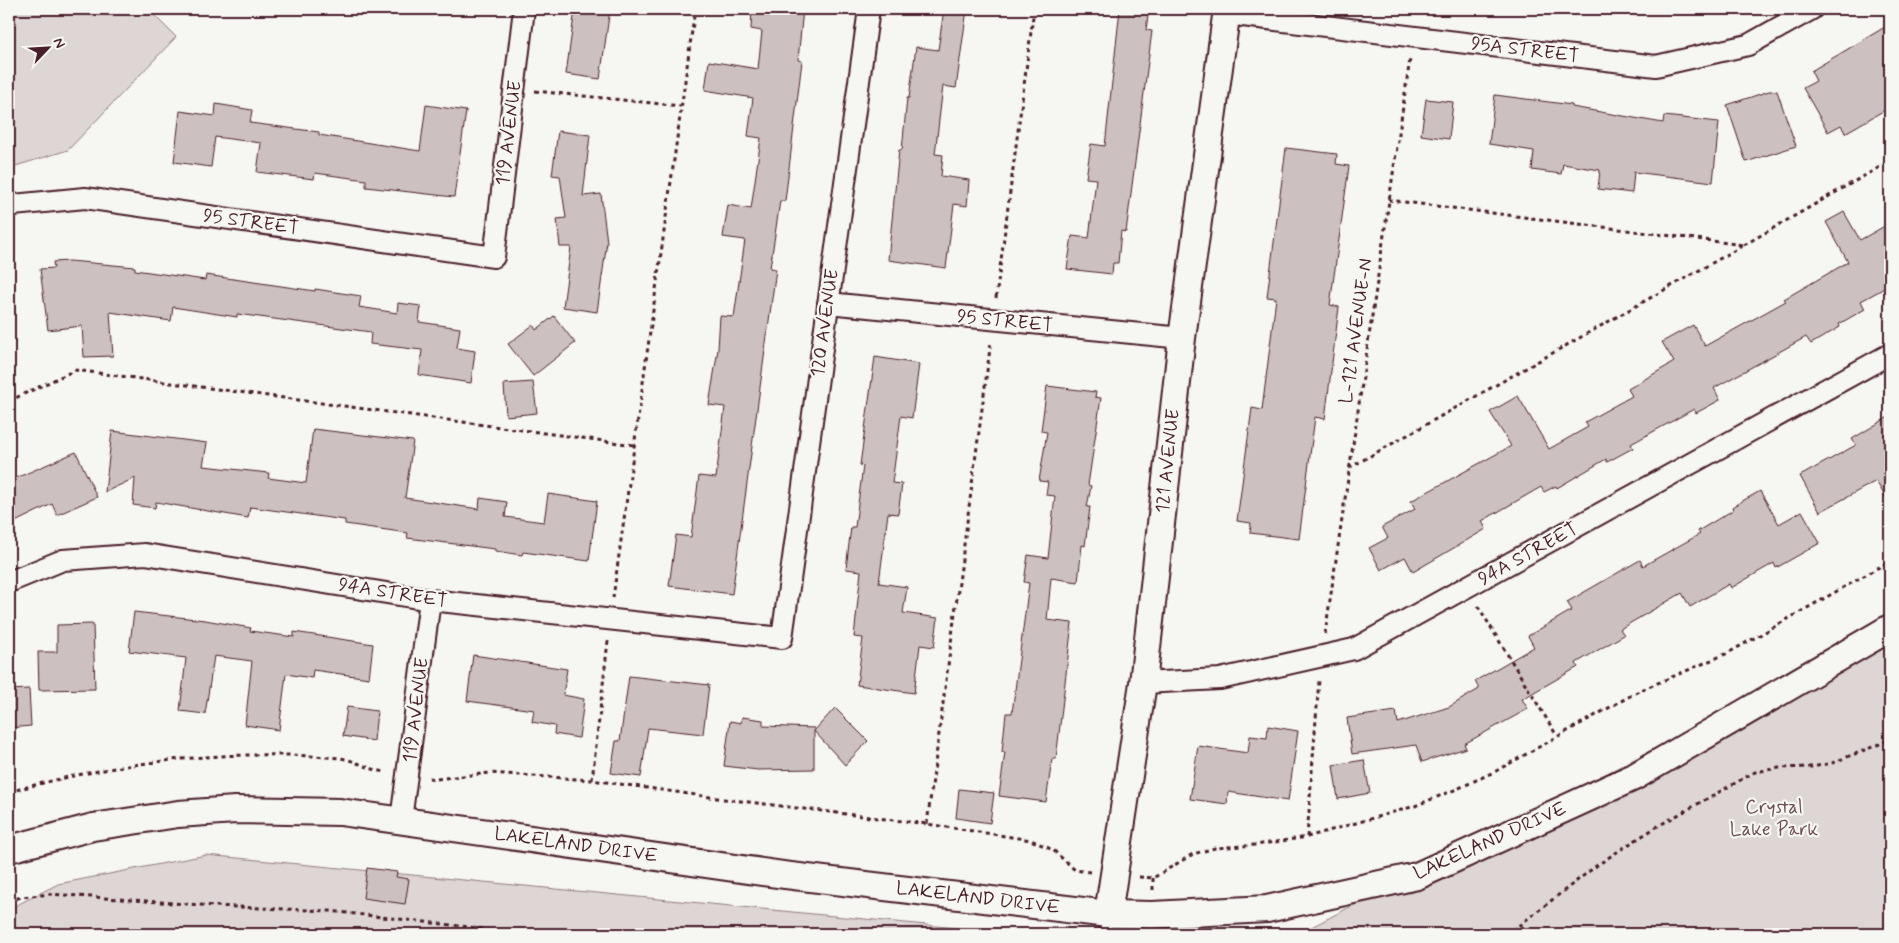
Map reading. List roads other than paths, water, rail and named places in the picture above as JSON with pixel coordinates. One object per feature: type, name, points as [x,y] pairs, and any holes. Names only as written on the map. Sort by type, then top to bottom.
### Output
[{"type":"street","name":"119 AVENUE","points":[[494,258],[524,9]]},
{"type":"street","name":"120 AVENUE","points":[[782,638],[869,9]]},
{"type":"street","name":"95A STREET","points":[[1227,11],[1413,37],[1656,66],[1748,45],[1812,9]]},
{"type":"street","name":"121 AVENUE","points":[[1106,924],[1115,876],[1143,683],[1182,338],[1227,11]]},
{"type":"street","name":"95 STREET","points":[[9,207],[13,205],[85,198],[494,258]]},
{"type":"street","name":"95 STREET","points":[[828,303],[1182,338]]},
{"type":"street","name":"94A STREET","points":[[1143,683],[1220,679],[1354,649],[1890,354]]},
{"type":"street","name":"94A STREET","points":[[9,582],[63,560],[145,554],[430,600],[782,638]]},
{"type":"street","name":"119 AVENUE","points":[[401,820],[430,600]]},
{"type":"street","name":"LAKELAND DRIVE","points":[[9,849],[92,827],[178,814],[235,810],[340,812],[784,875],[1106,924],[1152,915],[1267,909],[1417,876],[1634,777],[1890,628]]},
{"type":"park label","name":"Crystal Lake Park","points":[[1774,818]]}]
